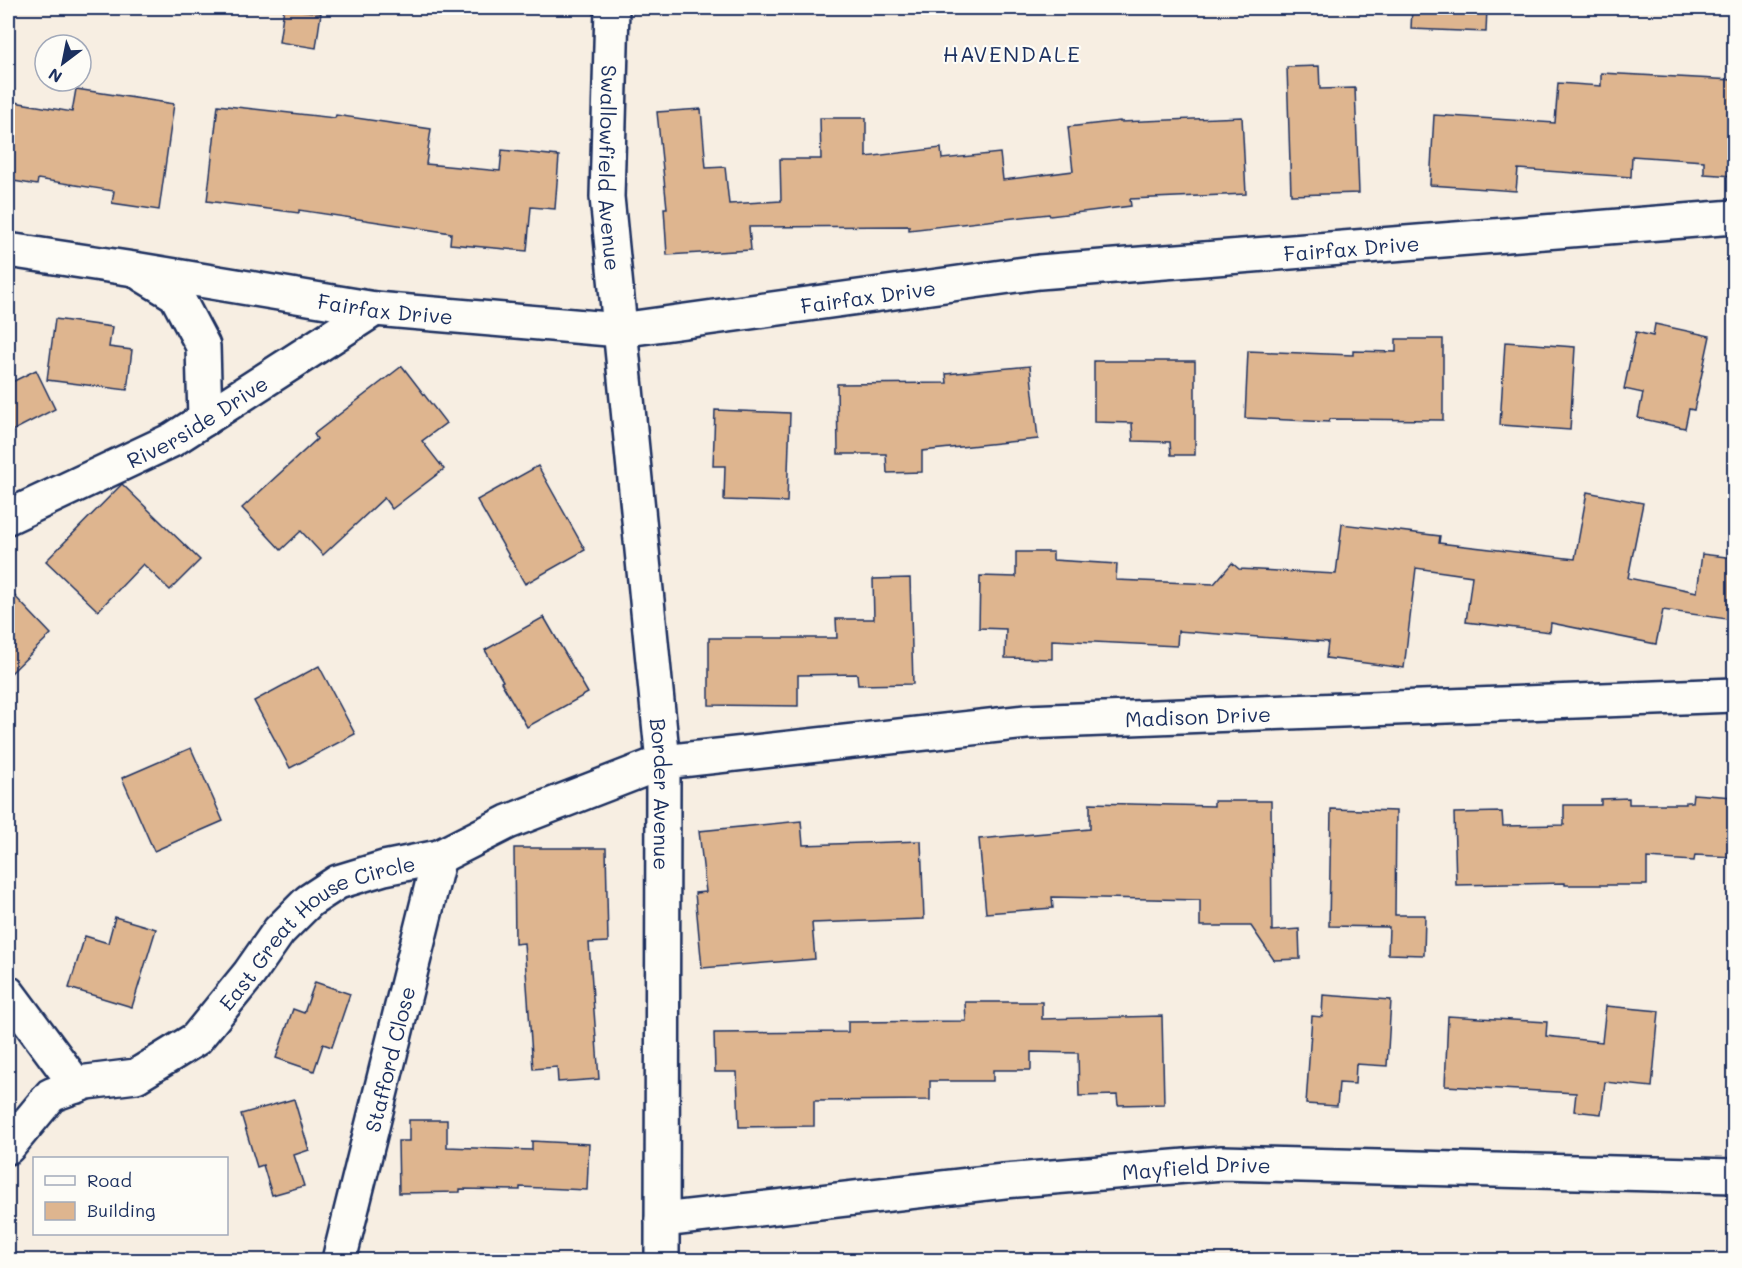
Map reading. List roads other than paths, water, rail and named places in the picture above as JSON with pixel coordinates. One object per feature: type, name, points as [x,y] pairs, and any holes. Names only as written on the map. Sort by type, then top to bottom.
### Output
[{"type":"street","name":"Swallowfield Avenue","points":[[612,8],[607,197],[620,330]]},
{"type":"street","name":"Fairfax Drive","points":[[8,250],[375,309],[620,330],[1040,272],[1734,217]]},
{"type":"street","points":[[134,269],[176,295],[203,346],[205,419]]},
{"type":"street","name":"Riverside Drive","points":[[8,517],[172,440],[375,309]]},
{"type":"street","name":"Border Avenue","points":[[620,330],[663,762],[662,1260]]},
{"type":"street","name":"Madison Drive","points":[[663,762],[1026,722],[1734,695]]},
{"type":"street","name":"East Great House Circle","points":[[8,1147],[51,1095],[87,1082],[136,1076],[196,1039],[249,974],[279,931],[309,901],[338,882],[384,868],[439,857],[508,822],[663,762]]},
{"type":"street","name":"Stafford Close","points":[[339,1260],[439,857]]},
{"type":"street","points":[[8,993],[77,1086]]},
{"type":"street","name":"Mayfield Drive","points":[[662,1220],[1004,1182],[1222,1163],[1734,1176]]},
{"type":"district","name":"HAVENDALE","points":[[1012,53]]}]
